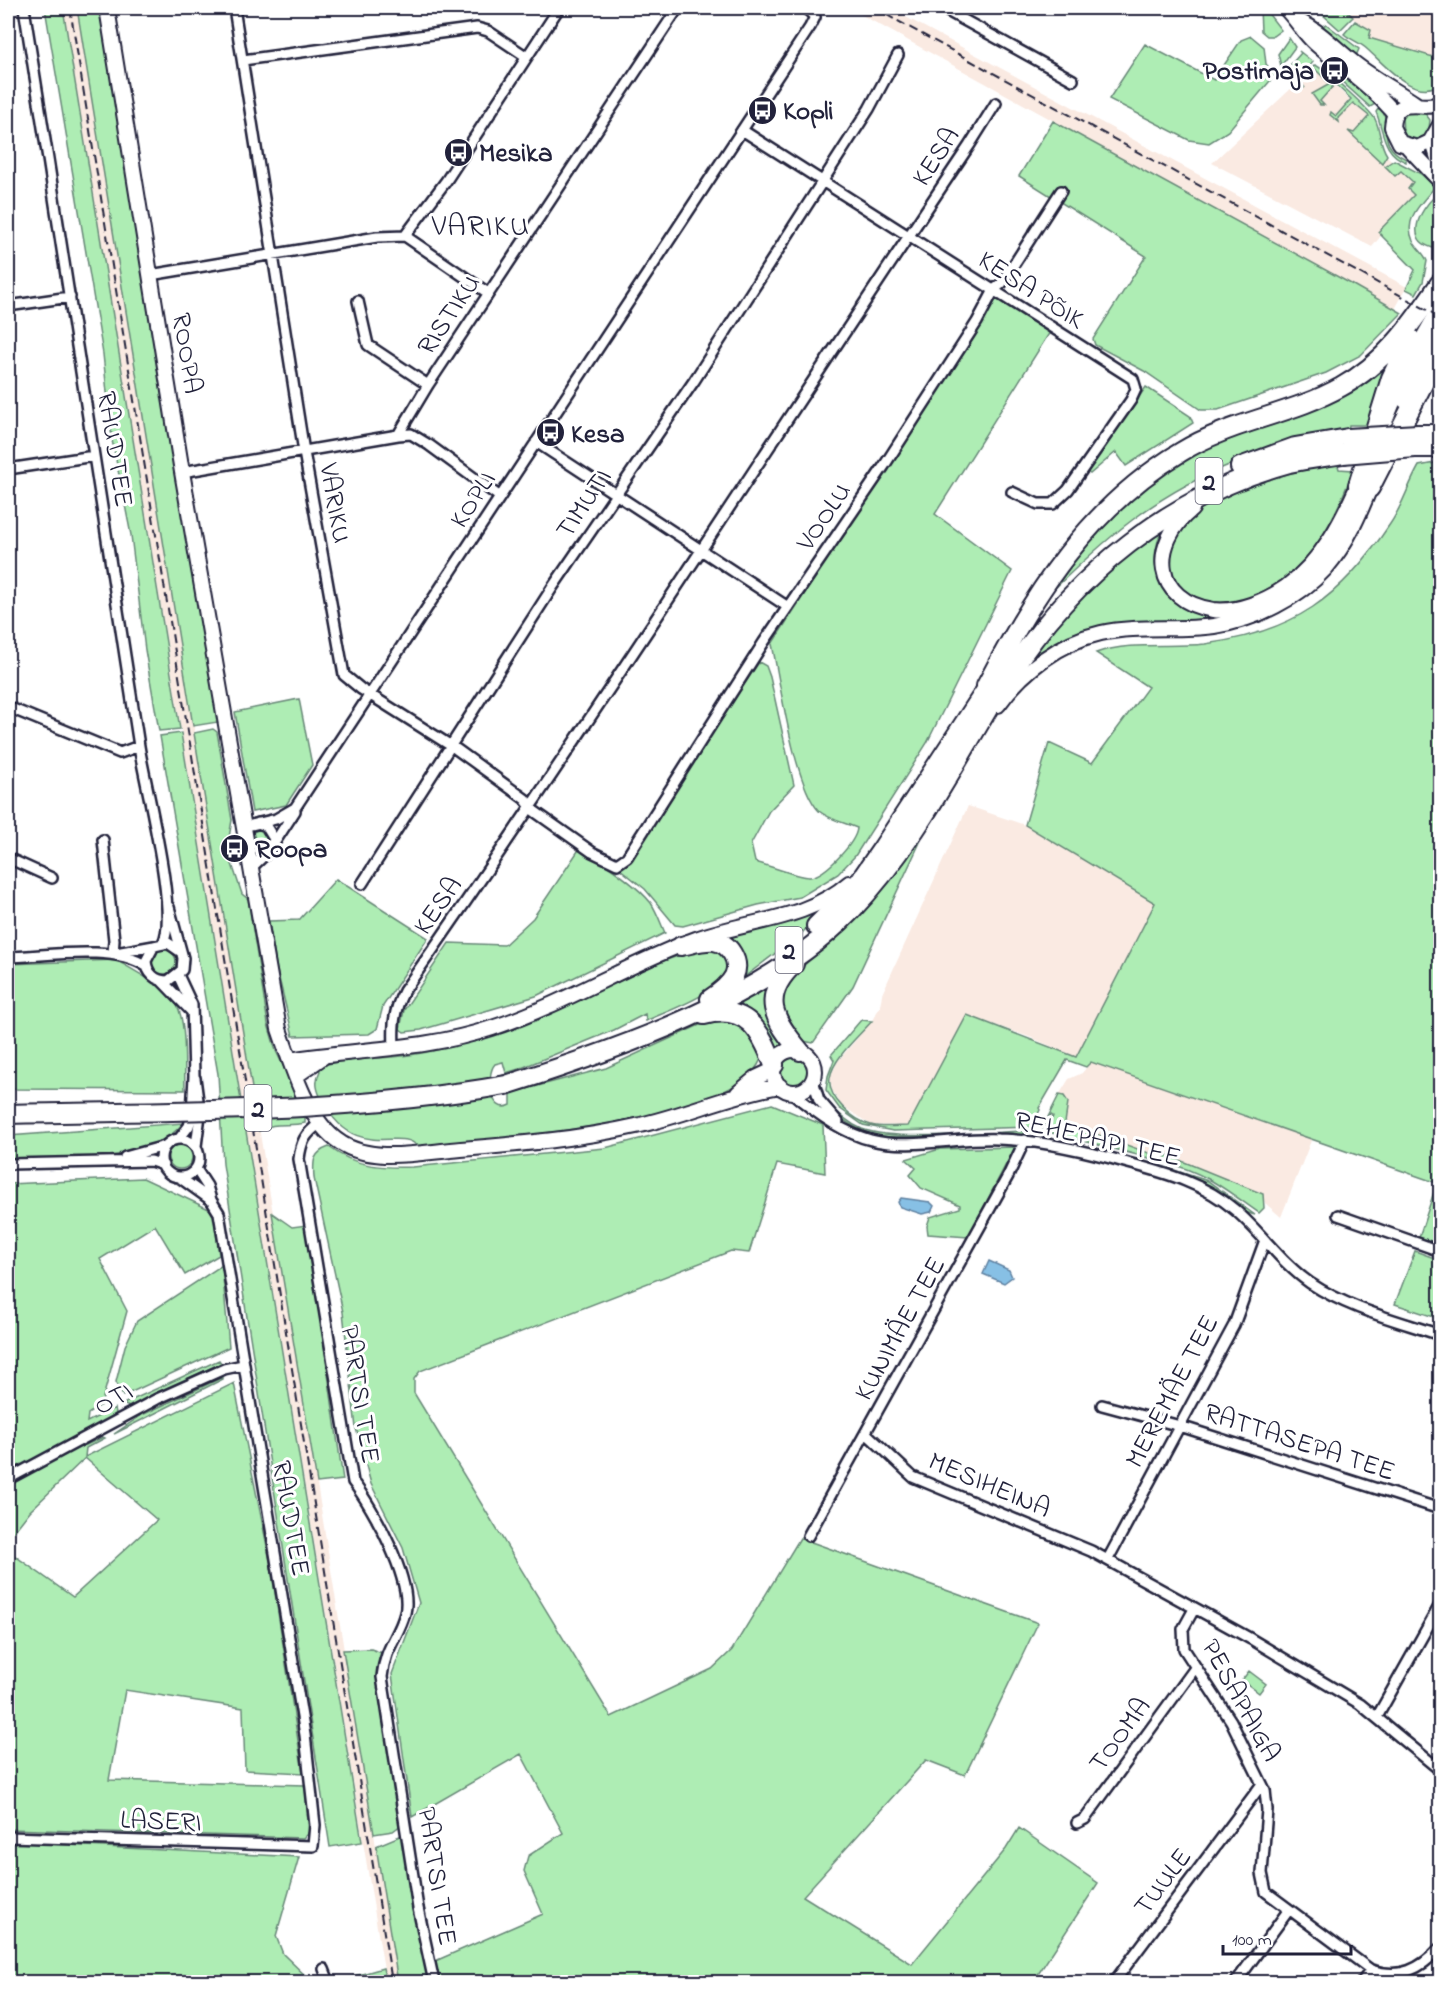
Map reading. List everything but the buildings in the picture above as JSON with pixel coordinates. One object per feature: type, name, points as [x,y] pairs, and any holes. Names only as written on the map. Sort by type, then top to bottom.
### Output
[{"type":"highway","points":[[1364,486],[1391,378],[1440,283]]},
{"type":"highway","points":[[975,706],[1017,627],[1047,582],[1082,534],[1115,500],[1140,479],[1206,438],[1327,394],[1352,381],[1386,355],[1440,283]]},
{"type":"highway","points":[[1364,486],[1440,351]]},
{"type":"highway","name":"2","points":[[671,1024],[741,985],[782,955],[826,918],[856,886],[884,847],[1006,659],[1054,597],[1111,542],[1147,516],[1190,490],[1246,465],[1295,447],[1417,441],[1440,434]]},
{"type":"highway","name":"2","points":[[1417,441],[1440,448]]},
{"type":"highway","name":"2","points":[[8,1114],[269,1108],[405,1100],[506,1085],[612,1049],[742,991],[823,937],[849,912],[892,861],[952,770],[1010,674],[1041,632],[1094,572],[1153,526],[1188,504],[1234,482],[1346,446]]},
{"type":"highway","points":[[800,1051],[783,1030],[775,1014],[772,1001],[782,975],[823,937]]},
{"type":"highway","points":[[671,1024],[712,998],[729,984],[736,971],[734,955],[724,944],[707,941],[681,946]]},
{"type":"highway","points":[[671,1024],[720,1011],[738,1015],[749,1021],[761,1034],[774,1067]]},
{"type":"street","name":"RAUDTEE","points":[[24,8],[134,699],[139,746],[165,898],[168,930],[159,945],[147,955],[147,966]]},
{"type":"street","name":"ROOPA","points":[[107,8],[182,472],[279,1029],[296,1076],[319,1124]]},
{"type":"street","name":"VARIKU","points":[[234,8],[304,452],[344,675],[451,746],[533,806],[534,811],[592,852],[617,864]]},
{"type":"street","points":[[405,236],[446,181],[560,8]]},
{"type":"street","name":"RISTIKU","points":[[398,435],[488,293],[678,8]]},
{"type":"street","name":"KOPLI","points":[[250,869],[269,851],[295,808],[742,130],[815,16],[806,8]]},
{"type":"street","points":[[942,8],[1073,80]]},
{"type":"street","points":[[1285,8],[1299,21],[1308,36],[1384,100],[1395,114]]},
{"type":"street","points":[[1299,21],[1315,29],[1366,72],[1421,105],[1434,116],[1440,165]]},
{"type":"street","points":[[243,60],[477,28],[489,31],[527,57]]},
{"type":"street","name":"TIMUTI","points":[[362,884],[552,588],[694,381],[869,109],[898,55]]},
{"type":"street","name":"KESA","points":[[394,1049],[392,1021],[395,1008],[404,991],[533,806],[996,103]]},
{"type":"street","points":[[1440,104],[1406,105],[1395,114],[1392,127],[1395,136],[1440,181]]},
{"type":"street","name":"KESA PÕIK","points":[[742,130],[1133,379],[1136,389],[1068,490],[1053,504],[1038,504],[1012,492]]},
{"type":"street","points":[[1408,147],[1422,147],[1436,131]]},
{"type":"street","name":"VOOLU","points":[[617,864],[627,857],[788,607],[909,428],[977,322],[994,290],[1002,283],[1061,191]]},
{"type":"street","points":[[150,275],[377,237],[405,236],[488,293]]},
{"type":"street","points":[[8,306],[70,297]]},
{"type":"street","points":[[358,301],[368,345],[428,385]]},
{"type":"street","points":[[952,770],[1001,701],[1025,674],[1070,644],[1099,633],[1129,628],[1215,626],[1262,612],[1288,598],[1317,576],[1348,537],[1364,486],[1412,357],[1440,308]]},
{"type":"street","points":[[1234,482],[1197,505],[1172,527],[1163,553],[1162,565],[1173,589],[1195,605],[1214,610],[1247,606],[1285,587],[1300,575],[1330,541],[1364,486],[1440,329]]},
{"type":"street","points":[[182,472],[411,434],[500,497]]},
{"type":"street","points":[[536,442],[788,607]]},
{"type":"street","points":[[8,469],[94,456]]},
{"type":"street","points":[[8,706],[120,753],[139,746]]},
{"type":"street","points":[[243,827],[282,817],[295,808]]},
{"type":"street","points":[[258,823],[272,833],[274,839],[269,851]]},
{"type":"street","points":[[103,840],[113,954]]},
{"type":"street","points":[[290,1060],[394,1049],[492,1028],[560,1002],[716,932],[800,911],[823,902],[849,883],[884,847]]},
{"type":"street","points":[[8,858],[52,878]]},
{"type":"street","name":"RAUDTEE","points":[[165,898],[174,921],[184,964],[178,975],[192,1005],[194,1076],[192,1114],[189,1126],[179,1139]]},
{"type":"street","points":[[8,957],[113,954],[159,945],[173,945],[181,952]]},
{"type":"street","points":[[113,954],[134,959],[147,966],[152,976],[162,981],[191,1011]]},
{"type":"street","points":[[162,981],[178,975]]},
{"type":"street","points":[[319,1124],[342,1144],[357,1151],[384,1155],[585,1136],[638,1125],[737,1094],[785,1088],[804,1089],[813,1080],[814,1064],[806,1054],[800,1051],[781,1054],[774,1067],[737,1094]]},
{"type":"street","points":[[296,1076],[323,1057]]},
{"type":"street","points":[[774,1067],[785,1088]]},
{"type":"street","name":"RAUDTEE","points":[[194,1076],[198,1085],[200,1115],[195,1146],[200,1158],[196,1169],[207,1186],[211,1200],[219,1213],[305,1735],[315,1825],[313,1846]]},
{"type":"street","name":"REHEPAPI TEE","points":[[813,1080],[819,1100],[843,1128]]},
{"type":"street","name":"REHEPAPI TEE","points":[[785,1088],[834,1124],[871,1140],[891,1143],[979,1139],[1025,1140],[1126,1162],[1188,1182],[1221,1199],[1307,1281],[1336,1298],[1440,1335]]},
{"type":"street","name":"PARTSI TEE","points":[[319,1124],[306,1134],[300,1145],[299,1159],[353,1482],[366,1498],[405,1586],[405,1615],[384,1659],[382,1677],[414,1888],[434,1983]]},
{"type":"street","points":[[103,1162],[165,1146],[179,1139],[191,1142],[195,1146]]},
{"type":"street","name":"KUNIMÄE TEE","points":[[808,1536],[1008,1176],[1025,1140]]},
{"type":"street","points":[[165,1146],[162,1155],[163,1165],[169,1173],[179,1177],[211,1200]]},
{"type":"street","points":[[8,1164],[151,1161],[163,1165]]},
{"type":"street","points":[[179,1177],[196,1169]]},
{"type":"street","points":[[1338,1215],[1440,1251]]},
{"type":"street","name":"MEREMÄE TEE","points":[[1107,1559],[1234,1325],[1265,1240]]},
{"type":"street","name":"OTI","points":[[8,1479],[157,1399],[224,1369],[243,1365]]},
{"type":"street","name":"RATTASEPA TEE","points":[[1102,1405],[1180,1426],[1440,1509]]},
{"type":"street","name":"MESIHEINA","points":[[867,1433],[913,1477],[1107,1559]]},
{"type":"street","name":"PESAPAIGA","points":[[1107,1559],[1251,1639],[1377,1717],[1440,1770]]},
{"type":"street","points":[[1377,1717],[1440,1605]]},
{"type":"street","name":"PESAPAIGA","points":[[1194,1609],[1186,1622],[1183,1638],[1184,1649],[1231,1721],[1265,1790],[1266,1813],[1262,1872],[1266,1892],[1288,1911],[1387,1979],[1427,1963],[1440,1948]]},
{"type":"street","name":"TOOMA","points":[[1077,1823],[1085,1819],[1195,1668]]},
{"type":"street","name":"TUULE","points":[[1114,1983],[1262,1784]]},
{"type":"street","points":[[1246,1806],[1266,1813]]},
{"type":"street","name":"LASERI","points":[[8,1837],[313,1846]]},
{"type":"street","points":[[1236,1983],[1288,1911]]},
{"type":"street","points":[[324,1969],[329,1983]]},
{"type":"street","points":[[1362,1983],[1371,1970]]},
{"type":"shaded area","points":[[63,8],[77,8],[398,1982],[386,1982]]},
{"type":"shaded area","points":[[849,8],[889,8],[1407,287],[1395,309]]},
{"type":"shaded area","points":[[1356,8],[1440,8],[1440,59],[1368,38],[1370,30],[1349,16]]},
{"type":"shaded area","points":[[1314,67],[1369,117],[1377,147],[1421,187],[1372,247],[1212,163]]},
{"type":"shaded area","points":[[968,806],[1025,825],[1156,903],[1076,1057],[1032,1038],[967,1015],[908,1126],[871,1125],[841,1105],[832,1090],[830,1077],[838,1061],[871,1022],[880,1007],[882,994]]},
{"type":"shaded area","points":[[1091,1062],[1312,1138],[1281,1217],[1265,1203],[1262,1194],[1167,1155],[1149,1153],[1065,1123],[1068,1102],[1064,1096],[1059,1095],[1069,1079],[1082,1073]]},
{"type":"green space","points":[[45,8],[63,8],[180,729],[159,731],[145,650],[131,535],[112,440],[103,354]]},
{"type":"green space","points":[[77,8],[100,8],[218,722],[193,726]]},
{"type":"green space","points":[[1260,8],[1264,8],[1281,30],[1273,36],[1267,36],[1261,31]]},
{"type":"green space","points":[[1324,8],[1344,8],[1353,17],[1340,30],[1321,13]]},
{"type":"green space","points":[[1355,21],[1371,30],[1369,38],[1440,59],[1440,84],[1430,88],[1420,88],[1401,79],[1365,48],[1344,34]]},
{"type":"green space","points":[[1326,24],[1359,49],[1356,56],[1319,28]]},
{"type":"green space","points":[[1251,36],[1264,47],[1266,64],[1275,75],[1228,131],[1209,143],[1189,140],[1109,99],[1145,44],[1214,80],[1241,40]]},
{"type":"green space","points":[[1289,38],[1295,47],[1281,66],[1278,54]]},
{"type":"green space","points":[[1299,51],[1313,62],[1296,81],[1285,71],[1301,53]]},
{"type":"green space","points":[[1315,65],[1346,90],[1375,119],[1387,155],[1382,163],[1348,131],[1354,133],[1369,116],[1353,103],[1338,118],[1339,122],[1330,115],[1331,112],[1336,116],[1351,99],[1335,84],[1320,101],[1324,105],[1320,105],[1312,94],[1330,84],[1315,69],[1301,83],[1305,88],[1298,84]]},
{"type":"green space","points":[[1340,76],[1377,103],[1370,107],[1339,79]]},
{"type":"green space","points":[[1380,106],[1384,113],[1387,141],[1396,153],[1406,159],[1406,162],[1392,153],[1385,141],[1376,112]]},
{"type":"green space","points":[[1424,112],[1430,120],[1428,137],[1419,142],[1408,140],[1403,136],[1402,113]]},
{"type":"green space","points":[[1053,121],[1402,313],[1361,355],[1326,373],[1218,410],[1201,410],[1144,371],[1095,345],[1093,339],[1146,256],[1019,176]]},
{"type":"green space","points":[[1394,160],[1421,174],[1433,185],[1433,189],[1415,212],[1410,226],[1413,241],[1427,261],[1423,282],[1416,294],[1406,289],[1415,270],[1378,232],[1414,195],[1408,189],[1413,182],[1401,171],[1395,176],[1385,166]]},
{"type":"green space","points":[[1434,197],[1440,198],[1440,241],[1433,248],[1424,244],[1419,238],[1417,224],[1424,209]]},
{"type":"green space","points":[[997,298],[1050,332],[935,514],[1012,571],[927,743],[855,856],[838,874],[800,897],[758,905],[683,926],[675,925],[645,889],[619,868],[627,863],[759,662],[766,666],[770,677],[794,785],[769,811],[751,844],[755,862],[810,877],[817,875],[832,864],[846,849],[855,834],[857,828],[823,814],[810,798],[795,757],[772,644]]},
{"type":"green space","points":[[1398,349],[1368,425],[1349,425],[1348,432],[1242,460],[1183,487],[1132,520],[1085,559],[1039,604],[1061,568],[1152,476]]},
{"type":"green space","points":[[1146,387],[1190,416],[1193,423],[1126,466],[1116,452],[1090,474],[1086,471]]},
{"type":"green space","points":[[1337,462],[1339,469],[1353,470],[1330,523],[1308,555],[1280,581],[1263,592],[1245,599],[1226,602],[1207,601],[1191,596],[1178,586],[1170,573],[1168,556],[1174,535],[1184,521],[1223,497],[1247,487],[1297,471]]},
{"type":"green space","points":[[1440,462],[1440,1244],[1419,1237],[1437,1183],[1091,1062],[1086,1067],[1067,1060],[1039,1108],[1031,1127],[893,1131],[863,1125],[839,1108],[826,1090],[834,1060],[831,1055],[861,1020],[872,1021],[836,1063],[832,1070],[830,1086],[837,1100],[849,1113],[875,1126],[908,1126],[967,1015],[1076,1057],[1155,903],[1025,825],[1049,743],[1092,763],[1148,687],[1096,653],[1123,647],[1205,644],[1265,631],[1290,620],[1313,607],[1353,572],[1372,550],[1394,517],[1419,466]]},
{"type":"green space","points":[[1164,526],[1155,558],[1162,585],[1181,605],[1211,617],[1212,622],[1118,624],[1019,672],[1075,599]]},
{"type":"green space","points":[[299,699],[312,765],[286,805],[252,812],[235,712]]},
{"type":"green space","points":[[213,729],[217,732],[232,820],[227,849],[242,894],[248,899],[268,1024],[276,1051],[305,1112],[305,1123],[276,1125],[259,1131],[194,733]]},
{"type":"green space","points":[[181,733],[362,1842],[330,1847],[223,1164],[218,1074],[160,736]]},
{"type":"green space","points":[[260,829],[268,835],[263,846],[253,848],[249,834]]},
{"type":"green space","points":[[917,838],[921,840],[853,986],[813,1043],[798,1040],[781,1010],[785,984],[823,947]]},
{"type":"green space","points":[[580,848],[618,873],[645,896],[651,903],[665,933],[536,996],[421,1030],[404,1032],[400,1029],[404,1010],[449,943],[504,945],[533,918]]},
{"type":"green space","points":[[336,879],[428,938],[383,1006],[377,1029],[369,1034],[293,1036],[277,970],[269,921],[299,920]]},
{"type":"green space","points":[[830,904],[802,933],[739,981],[721,935]]},
{"type":"green space","points":[[706,949],[720,950],[730,965],[725,975],[707,992],[646,1021],[645,1014],[614,1030],[519,1069],[506,1073],[503,1062],[495,1064],[490,1077],[490,1085],[494,1100],[498,1105],[504,1107],[511,1105],[511,1093],[606,1068],[706,1022],[723,1020],[747,1028],[762,1055],[746,1078],[711,1097],[663,1112],[607,1124],[495,1139],[417,1146],[400,1139],[376,1139],[349,1132],[336,1121],[319,1094],[317,1083],[320,1071],[317,1067],[349,1060],[415,1054],[479,1039],[530,1022],[655,964]]},
{"type":"green space","points":[[164,950],[169,951],[175,957],[175,967],[169,973],[164,974],[159,973],[153,967],[152,962],[153,957],[159,951]]},
{"type":"green space","points":[[116,960],[161,988],[178,1007],[183,1029],[185,1090],[8,1089],[8,964]]},
{"type":"green space","points":[[773,978],[788,1046],[776,1052],[726,1006]]},
{"type":"green space","points":[[794,1057],[804,1061],[808,1071],[804,1081],[794,1085],[784,1081],[780,1071],[784,1061]]},
{"type":"green space","points":[[1059,1095],[1064,1096],[1068,1102],[1065,1123],[1149,1153],[1153,1159],[1052,1133],[1048,1129],[1053,1116],[1051,1115],[1042,1129]]},
{"type":"green space","points":[[826,1100],[852,1124],[877,1133],[919,1136],[1028,1131],[1021,1135],[882,1137],[865,1132],[850,1124],[830,1108],[824,1101]]},
{"type":"green space","points":[[772,1104],[823,1125],[825,1173],[777,1164],[749,1253],[731,1251],[420,1371],[414,1379],[414,1393],[611,1717],[712,1669],[732,1650],[800,1538],[1038,1623],[965,1775],[926,1760],[803,1896],[912,1964],[1006,1849],[1019,1828],[1098,1883],[1033,1982],[437,1982],[433,1962],[543,1914],[524,1871],[528,1856],[563,1833],[521,1754],[412,1817],[392,1674],[419,1603],[403,1548],[371,1484],[356,1428],[343,1312],[314,1178],[315,1159],[319,1152],[329,1147],[349,1159],[369,1165],[413,1167],[605,1148]]},
{"type":"green space","points":[[183,1123],[168,1137],[148,1147],[126,1153],[102,1157],[8,1158],[8,1136]]},
{"type":"green space","points":[[180,1145],[189,1148],[192,1157],[189,1166],[180,1169],[171,1166],[168,1157],[171,1148]]},
{"type":"green space","points":[[1015,1147],[968,1237],[928,1234],[927,1226],[930,1217],[960,1208],[960,1205],[921,1188],[910,1175],[916,1168],[906,1159],[940,1149]]},
{"type":"green space","points":[[1167,1155],[1263,1194],[1264,1208],[1259,1213],[1203,1176],[1162,1161]]},
{"type":"green space","points":[[1161,1166],[1208,1181],[1255,1215],[1245,1212],[1211,1186]]},
{"type":"green space","points":[[143,1178],[213,1211],[219,1255],[185,1275],[155,1225],[100,1259],[127,1311],[101,1405],[88,1414],[87,1422],[115,1408],[116,1413],[114,1417],[87,1431],[86,1445],[105,1438],[86,1448],[85,1457],[234,1383],[270,1561],[303,1773],[245,1770],[243,1708],[125,1690],[109,1780],[305,1785],[309,1832],[303,1838],[8,1829],[8,1551],[73,1597],[157,1520],[85,1458],[30,1511],[8,1539],[8,1184]]},
{"type":"green space","points":[[272,1213],[292,1227],[307,1225],[343,1480],[317,1483]]},
{"type":"green space","points":[[1415,1251],[1440,1260],[1440,1319],[1395,1304]]},
{"type":"green space","points":[[222,1265],[229,1347],[123,1396],[116,1382],[125,1346],[137,1321]]},
{"type":"green space","points":[[219,1360],[221,1363],[129,1407],[123,1404]]},
{"type":"green space","points":[[223,1377],[223,1379],[114,1434],[142,1415]]},
{"type":"green space","points":[[371,1649],[382,1653],[377,1674],[401,1825],[393,1831],[374,1834],[343,1650]]},
{"type":"green space","points":[[1249,1671],[1266,1684],[1259,1693],[1242,1680]]},
{"type":"green space","points":[[402,1835],[429,1982],[398,1982],[376,1846]]},
{"type":"green space","points":[[8,1842],[299,1857],[276,1936],[283,1954],[312,1982],[8,1982]]},
{"type":"green space","points":[[383,1968],[386,1982],[334,1982]]},
{"type":"water","points":[[901,1198],[930,1202],[934,1206],[931,1212],[922,1214],[900,1207],[898,1202]]},
{"type":"water","points":[[989,1261],[1009,1270],[1012,1277],[1004,1283],[983,1274]]},
{"type":"railway","points":[[70,8],[392,1982]]},
{"type":"railway","points":[[874,8],[1440,317]]},
{"type":"place","name":"Postimaja","points":[[1335,70]]},
{"type":"place","name":"Kopli","points":[[762,110]]},
{"type":"place","name":"Mesika","points":[[458,152]]},
{"type":"place","name":"Kesa","points":[[550,433]]},
{"type":"place","name":"Roopa","points":[[234,848]]},
{"type":"district","name":"VARIKU","points":[[481,225]]}]
